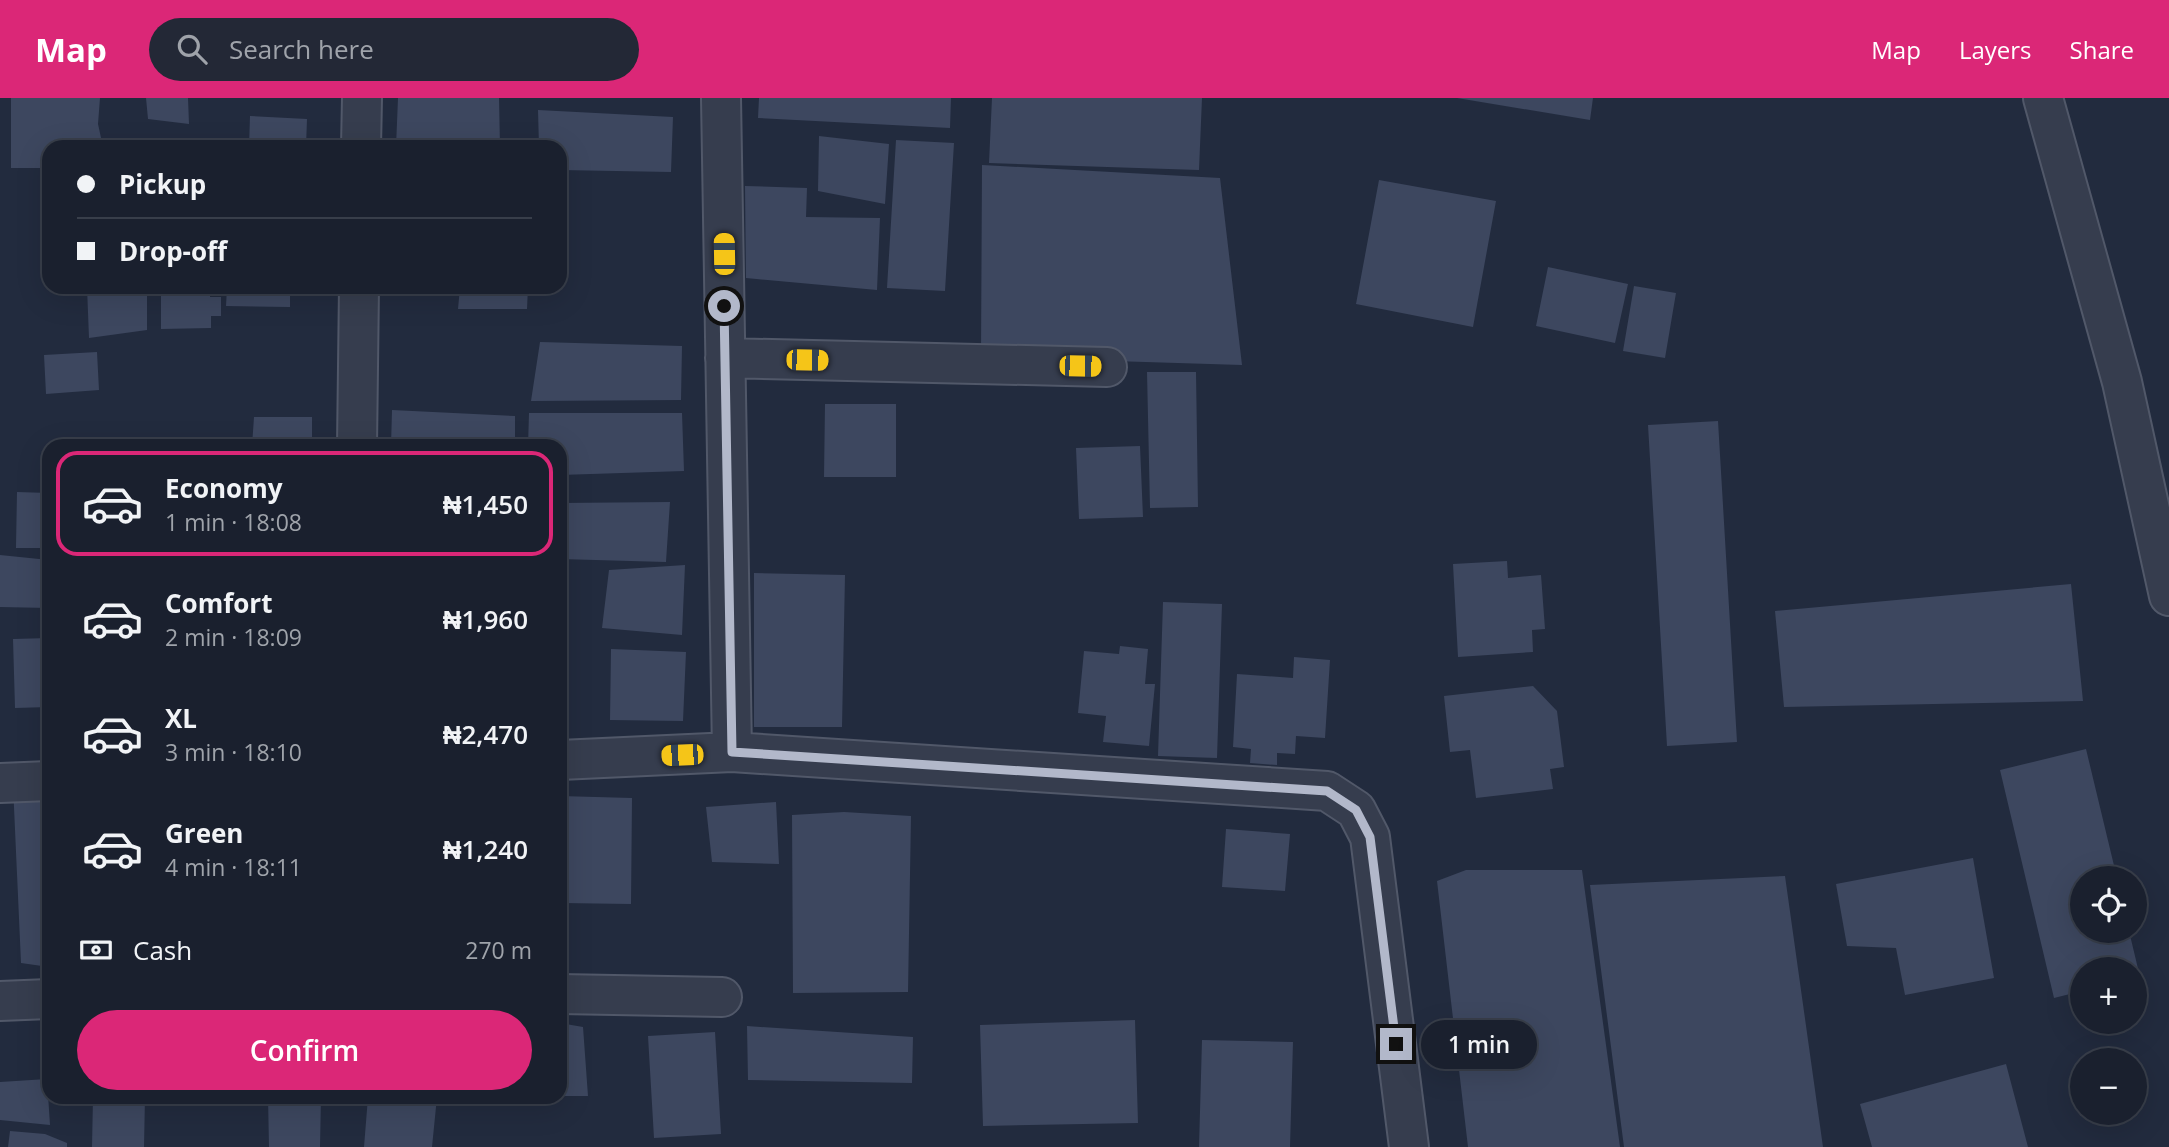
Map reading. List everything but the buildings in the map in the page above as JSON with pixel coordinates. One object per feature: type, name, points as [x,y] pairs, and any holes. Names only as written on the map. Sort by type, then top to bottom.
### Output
[{"type":"street","points":[[361,140],[362,98]]},
{"type":"street","points":[[721,98],[732,752]]},
{"type":"street","points":[[2043,98],[2122,382],[2169,596]]},
{"type":"street","points":[[357,439],[359,294]]},
{"type":"street","points":[[725,358],[1107,367]]},
{"type":"street","points":[[567,760],[732,752],[1327,791],[1356,810],[1370,837],[1409,1147]]},
{"type":"street","points":[[0,783],[42,781]]},
{"type":"street","points":[[567,994],[722,997]]},
{"type":"street","points":[[0,1000],[42,999]]},
{"type":"route","points":[[724,306],[732,752],[1327,791],[1356,810],[1370,837],[1396,1044]]}]
